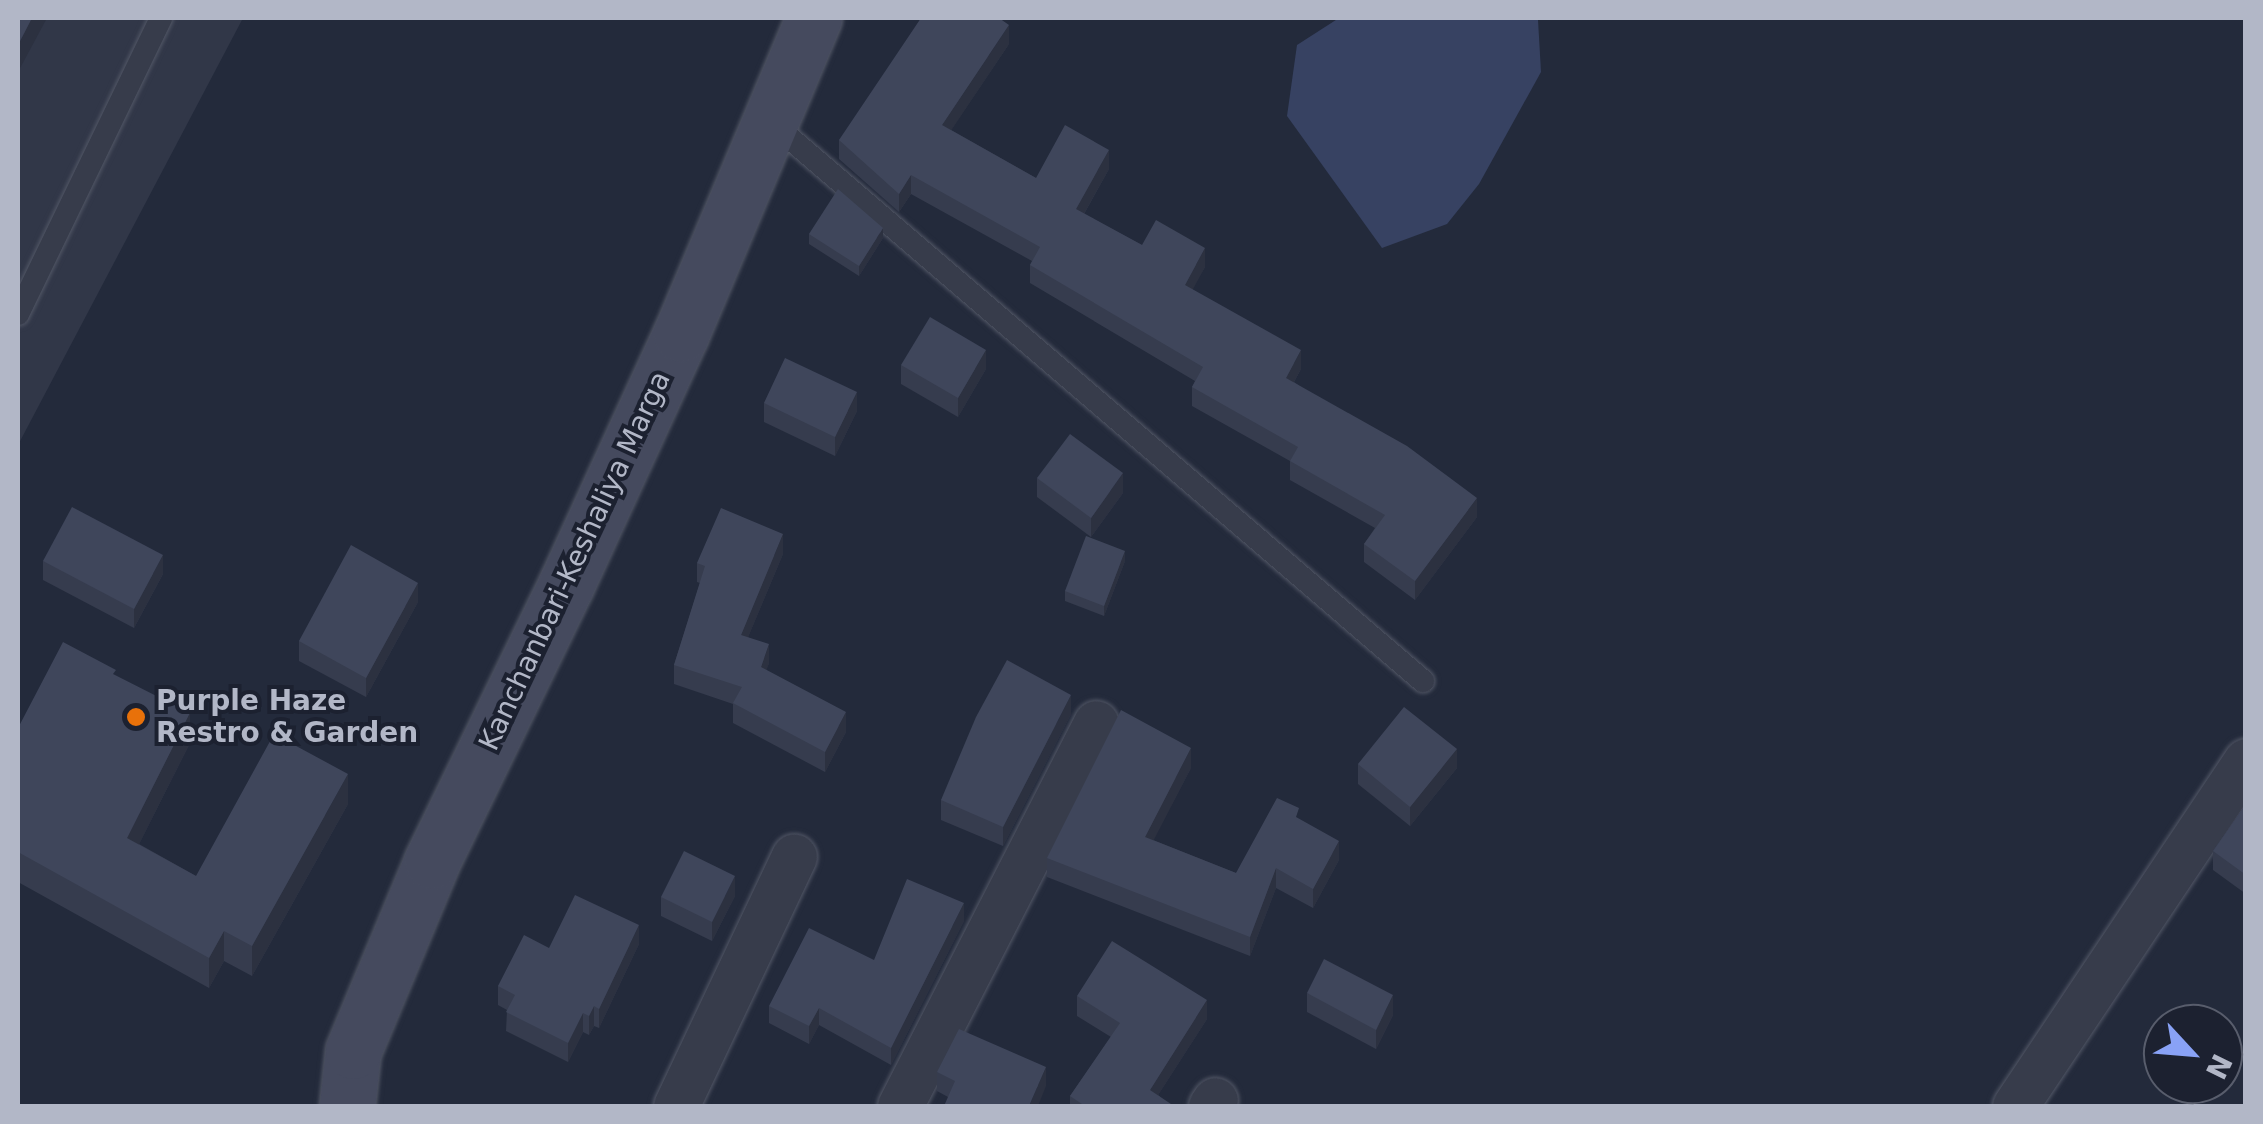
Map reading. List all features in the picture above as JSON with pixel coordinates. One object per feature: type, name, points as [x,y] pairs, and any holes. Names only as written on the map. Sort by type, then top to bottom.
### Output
[{"type":"street","name":"Kanchanbari-Keshaliya Marga","points":[[347,1106],[352,1051],[432,861],[566,585],[814,18]]},
{"type":"street","points":[[900,1106],[1096,723]]},
{"type":"street","points":[[2014,1106],[2246,761]]},
{"type":"street","points":[[676,1106],[794,856]]},
{"type":"lane","points":[[18,314],[161,18]]},
{"type":"lane","points":[[771,122],[1424,681]]},
{"type":"shaded area","points":[[18,18],[243,18],[18,445]]},
{"type":"water","points":[[1339,18],[1538,20],[1541,72],[1479,184],[1447,224],[1382,248],[1287,116],[1297,45]]},
{"type":"building","points":[[18,18],[32,18],[18,45]]},
{"type":"building","points":[[921,18],[999,18],[1009,25],[942,125],[1036,178],[1065,125],[1109,150],[1076,209],[1142,245],[1156,220],[1205,248],[1185,285],[1301,350],[1286,378],[1407,446],[1477,498],[1415,581],[1364,544],[1385,515],[1290,461],[1298,447],[1192,387],[1203,367],[1030,265],[1040,247],[911,175],[899,194],[839,140]]},
{"type":"building","points":[[838,189],[883,228],[859,266],[809,234]]},
{"type":"building","points":[[930,317],[986,350],[958,398],[901,365]]},
{"type":"building","points":[[785,358],[857,392],[835,437],[764,403]]},
{"type":"building","points":[[1070,434],[1123,473],[1091,518],[1037,478]]},
{"type":"building","points":[[72,507],[163,555],[134,609],[43,561]]},
{"type":"building","points":[[721,508],[783,534],[741,635],[769,644],[761,667],[846,712],[825,752],[733,703],[742,687],[674,665],[705,566],[697,563]]},
{"type":"building","points":[[1086,536],[1125,551],[1104,606],[1065,591]]},
{"type":"building","points":[[351,545],[418,583],[366,678],[299,641]]},
{"type":"building","points":[[63,642],[116,670],[113,674],[190,713],[127,838],[196,876],[274,734],[348,774],[252,946],[224,931],[209,958],[18,852],[18,728]]},
{"type":"building","points":[[1007,660],[1071,695],[1003,827],[941,800],[976,717]]},
{"type":"building","points":[[1404,707],[1457,749],[1410,807],[1358,764]]},
{"type":"building","points":[[1121,710],[1191,748],[1145,837],[1236,873],[1277,798],[1299,808],[1296,817],[1339,841],[1313,889],[1276,868],[1250,937],[1047,858]]},
{"type":"building","points":[[2246,804],[2246,875],[2213,851]]},
{"type":"building","points":[[684,851],[735,876],[712,922],[661,897]]},
{"type":"building","points":[[907,879],[964,903],[891,1048],[819,1008],[809,1026],[769,1006],[809,928],[874,960]]},
{"type":"building","points":[[575,895],[639,925],[599,1009],[594,1006],[589,1016],[583,1013],[568,1043],[506,1012],[515,995],[498,986],[524,935],[549,948]]},
{"type":"building","points":[[1112,941],[1207,1000],[1150,1090],[1170,1106],[1085,1106],[1070,1096],[1120,1023],[1077,996]]},
{"type":"building","points":[[1324,959],[1393,995],[1376,1030],[1307,993]]},
{"type":"building","points":[[959,1029],[1046,1067],[1029,1106],[944,1106],[955,1081],[937,1072]]},
{"type":"place","name":"Purple Haze Restro & Garden","points":[[136,717]]}]
